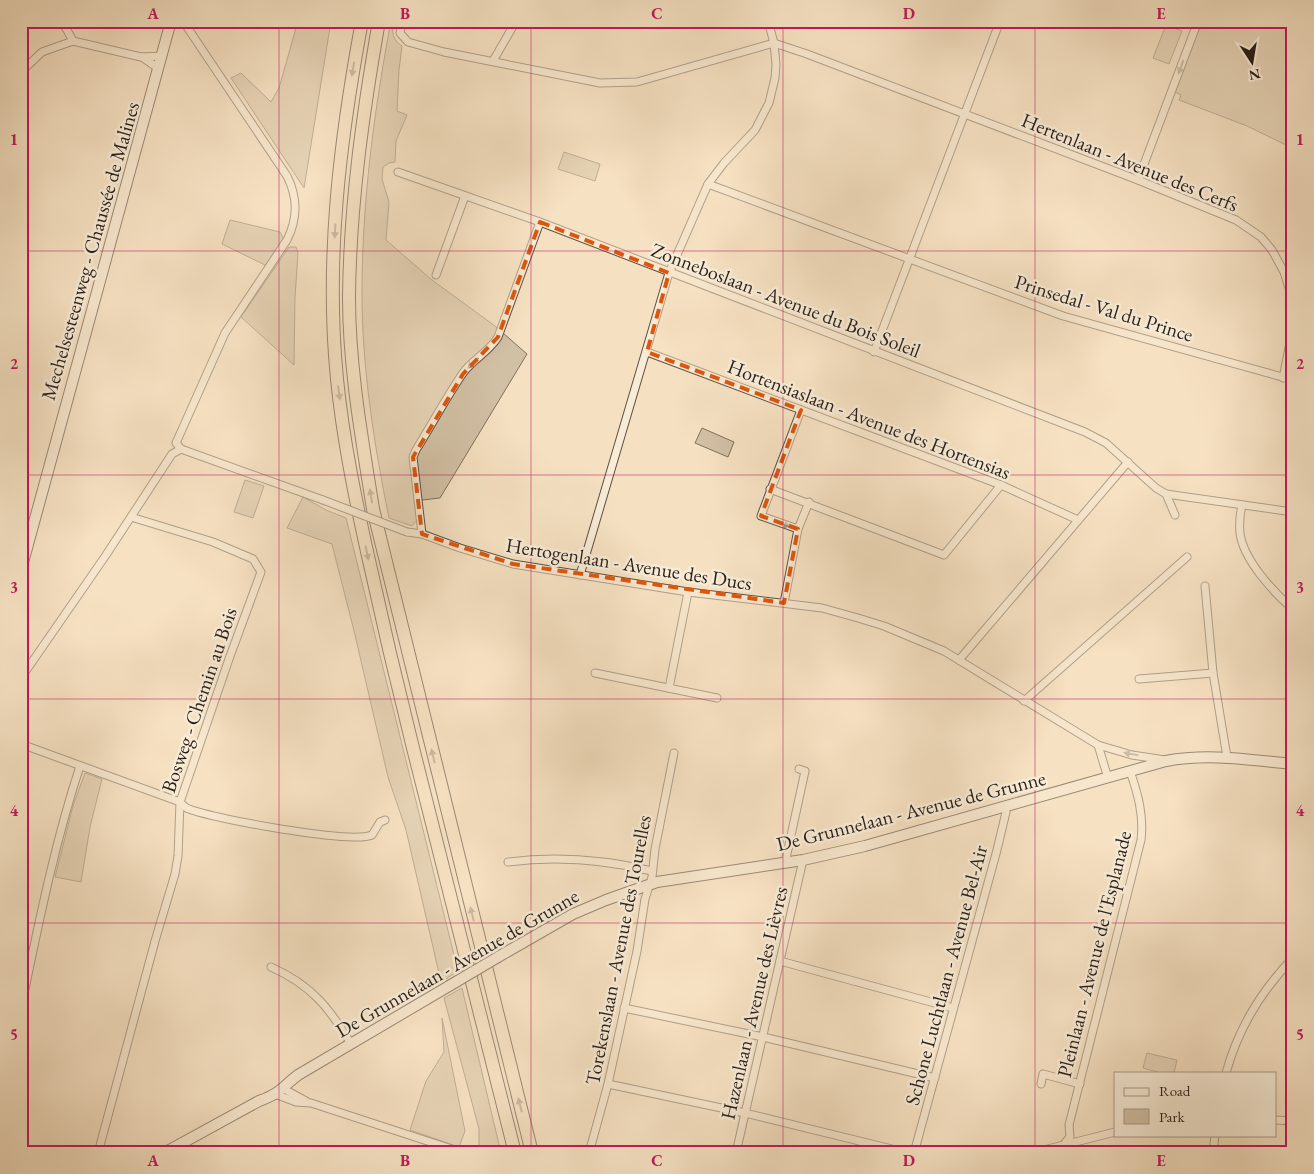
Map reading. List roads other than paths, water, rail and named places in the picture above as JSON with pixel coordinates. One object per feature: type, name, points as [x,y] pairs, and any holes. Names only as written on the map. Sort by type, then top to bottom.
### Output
[{"type":"highway","points":[[362,21],[349,91],[339,166],[334,301],[339,396],[355,498],[388,650],[515,1153]]},
{"type":"highway","points":[[379,21],[366,96],[357,168],[352,239],[351,334],[362,438],[373,509],[532,1153]]},
{"type":"street","points":[[62,21],[73,41]]},
{"type":"street","name":"Mechelsesteenweg - Chaussée de Malines","points":[[21,570],[171,21]]},
{"type":"street","points":[[21,678],[132,517],[172,454],[180,449],[176,443],[225,333],[288,240],[293,228],[296,209],[292,188],[287,176],[183,21]]},
{"type":"street","points":[[402,21],[400,33],[408,42],[444,52],[600,83],[636,82],[774,43]]},
{"type":"street","points":[[494,61],[516,21]]},
{"type":"street","points":[[580,575],[669,272],[708,184],[755,130],[765,113],[775,78],[774,43],[768,21]]},
{"type":"street","points":[[874,352],[1000,21]]},
{"type":"street","points":[[1138,180],[1198,21]]},
{"type":"street","points":[[21,72],[42,52],[73,41],[141,57],[162,56]]},
{"type":"street","name":"Hertenlaan - Avenue des Cerfs","points":[[774,43],[1138,180],[1236,220],[1261,237],[1272,250],[1290,288],[1293,309]]},
{"type":"street","points":[[141,57],[158,68]]},
{"type":"street","name":"Zonneboslaan - Avenue du Bois Soleil","points":[[398,172],[540,222],[1085,432],[1106,443],[1156,488],[1166,494]]},
{"type":"street","name":"Prinsedal - Val du Prince","points":[[708,184],[1063,316],[1293,380]]},
{"type":"street","points":[[436,275],[465,196]]},
{"type":"street","points":[[422,534],[413,458],[416,450],[463,374],[473,361],[493,346],[540,222]]},
{"type":"street","points":[[1282,378],[1293,328]]},
{"type":"street","name":"Hortensiaslaan - Avenue des Hortensias","points":[[647,352],[1001,485],[1078,520]]},
{"type":"street","points":[[798,529],[761,516],[801,410]]},
{"type":"street","name":"Hertogenlaan - Avenue des Ducs","points":[[180,449],[406,532],[422,534],[460,548],[514,564],[688,592],[822,608],[858,618],[927,643],[959,660],[1098,745],[1132,755],[1166,761]]},
{"type":"street","points":[[959,660],[1128,462]]},
{"type":"street","points":[[770,489],[809,502],[944,555],[1001,485]]},
{"type":"street","points":[[1166,494],[1293,512]]},
{"type":"street","points":[[1166,494],[1175,515]]},
{"type":"street","points":[[784,603],[798,529],[809,502]]},
{"type":"street","points":[[1242,505],[1240,532],[1246,550],[1272,588],[1293,609]]},
{"type":"street","name":"Bosweg - Chemin au Bois","points":[[98,1153],[175,874],[178,856],[180,802],[261,572],[253,559],[213,542],[132,517]]},
{"type":"street","points":[[1024,701],[1187,557]]},
{"type":"street","points":[[1205,586],[1213,673],[1227,757]]},
{"type":"street","points":[[669,688],[688,592]]},
{"type":"street","points":[[594,672],[717,698]]},
{"type":"street","points":[[1139,679],[1213,673]]},
{"type":"street","points":[[21,744],[180,802],[187,808],[221,817],[290,831],[360,837],[372,835],[380,822],[385,820]]},
{"type":"street","points":[[1098,745],[1108,778]]},
{"type":"street","name":"Torekenslaan - Avenue des Tourelles","points":[[589,1153],[608,1084],[637,951],[674,752]]},
{"type":"street","name":"De Grunnelaan - Avenue de Grunne","points":[[164,1153],[259,1101],[280,1092],[298,1074],[572,914],[648,885],[657,882],[802,860],[865,846],[1166,761],[1197,756],[1293,764]]},
{"type":"street","points":[[21,1008],[63,818],[80,766]]},
{"type":"street","points":[[785,863],[805,771],[799,769]]},
{"type":"street","name":"Pleinlaan - Avenue de l'Esplanade","points":[[1059,1153],[1059,1150],[1070,1137],[1070,1125],[1141,840],[1141,809],[1130,771]]},
{"type":"street","name":"Schone Luchtlaan - Avenue Bel-Air","points":[[914,1153],[1006,812],[1005,806]]},
{"type":"street","points":[[508,862],[535,859],[589,862],[652,870]]},
{"type":"street","name":"Hazenlaan - Avenue des Lièvres","points":[[736,1153],[764,1037],[802,860]]},
{"type":"street","points":[[1226,1072],[1236,1044],[1255,1006],[1271,982],[1293,958]]},
{"type":"street","points":[[780,961],[954,1008]]},
{"type":"street","points":[[271,967],[290,976],[319,998],[351,1044]]},
{"type":"street","points":[[624,1008],[764,1037],[935,1078]]},
{"type":"street","points":[[1041,1084],[1043,1074],[1080,1084]]},
{"type":"street","points":[[608,1084],[745,1113],[908,1153]]},
{"type":"street","points":[[280,1092],[460,1152]]},
{"type":"street","points":[[1276,1120],[1293,1121]]},
{"type":"street","points":[[1032,1153],[1065,1143],[1114,1132]]},
{"type":"street","points":[[1213,1153],[1215,1136]]}]
